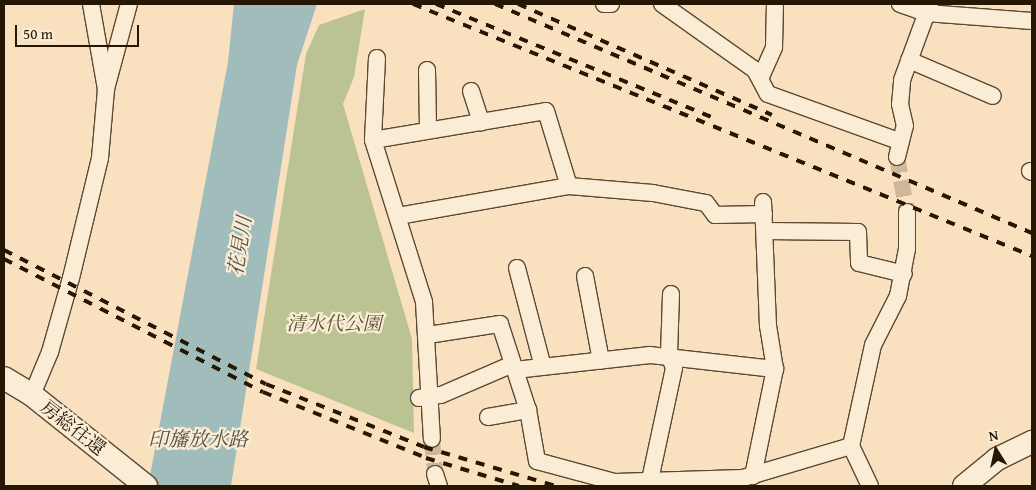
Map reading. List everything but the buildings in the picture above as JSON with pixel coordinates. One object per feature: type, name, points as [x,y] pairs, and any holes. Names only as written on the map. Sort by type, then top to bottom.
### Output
[{"type":"street","points":[[92,4],[106,89]]},
{"type":"street","points":[[32,395],[50,352],[72,278],[100,158],[106,89],[116,59],[129,4]]},
{"type":"street","points":[[604,4],[611,4]]},
{"type":"street","points":[[662,4],[746,63],[760,78],[768,94],[899,149],[905,126],[900,105],[902,80],[928,8]]},
{"type":"street","points":[[760,78],[774,47],[775,4]]},
{"type":"street","points":[[900,4],[1032,21]]},
{"type":"street","points":[[377,58],[373,140],[424,302],[428,335],[424,397],[432,438]]},
{"type":"street","points":[[908,60],[992,96]]},
{"type":"street","points":[[427,70],[428,130]]},
{"type":"street","points":[[471,91],[481,122]]},
{"type":"street","points":[[373,140],[546,111],[569,186]]},
{"type":"street","points":[[398,216],[569,186],[653,192],[706,204],[715,215],[763,208],[768,326],[775,369],[753,476]]},
{"type":"street","points":[[870,486],[851,446],[873,345],[898,296],[904,274],[908,212]]},
{"type":"street","points":[[765,231],[858,232],[859,263],[904,274]]},
{"type":"street","points":[[518,268],[543,367]]},
{"type":"street","points":[[585,276],[601,360]]},
{"type":"street","points":[[650,480],[674,368],[669,355],[671,294]]},
{"type":"street","points":[[428,335],[500,324],[528,410],[537,461],[615,482],[650,480],[680,482],[753,476],[813,454],[851,446]]},
{"type":"street","points":[[424,397],[441,395],[514,367],[543,367],[601,360],[669,355],[775,369]]},
{"type":"street","name":"房総往還","points":[[4,378],[32,395],[139,483]]},
{"type":"street","points":[[488,417],[528,410]]},
{"type":"street","points":[[964,486],[997,459],[1032,442]]},
{"type":"green space","name":"清水代公園","points":[[365,9],[354,77],[343,104],[412,339],[414,433],[256,369],[306,54],[319,25]]},
{"type":"water","name":"印旛放水路","points":[[234,4],[317,4],[297,65],[231,486],[148,486],[228,62]]},
{"type":"tunnel","points":[[897,157],[907,212]]},
{"type":"tunnel","points":[[432,439],[435,474]]},
{"type":"railway","points":[[413,4],[1032,256]]},
{"type":"railway","points":[[436,4],[712,117]]},
{"type":"railway","points":[[495,4],[1032,233]]},
{"type":"railway","points":[[518,4],[772,115]]},
{"type":"railway","points":[[4,250],[266,384],[424,447],[556,486]]},
{"type":"railway","points":[[4,259],[263,392],[426,458],[519,486]]},
{"type":"water label","name":"花見川","points":[[239,246]]}]
